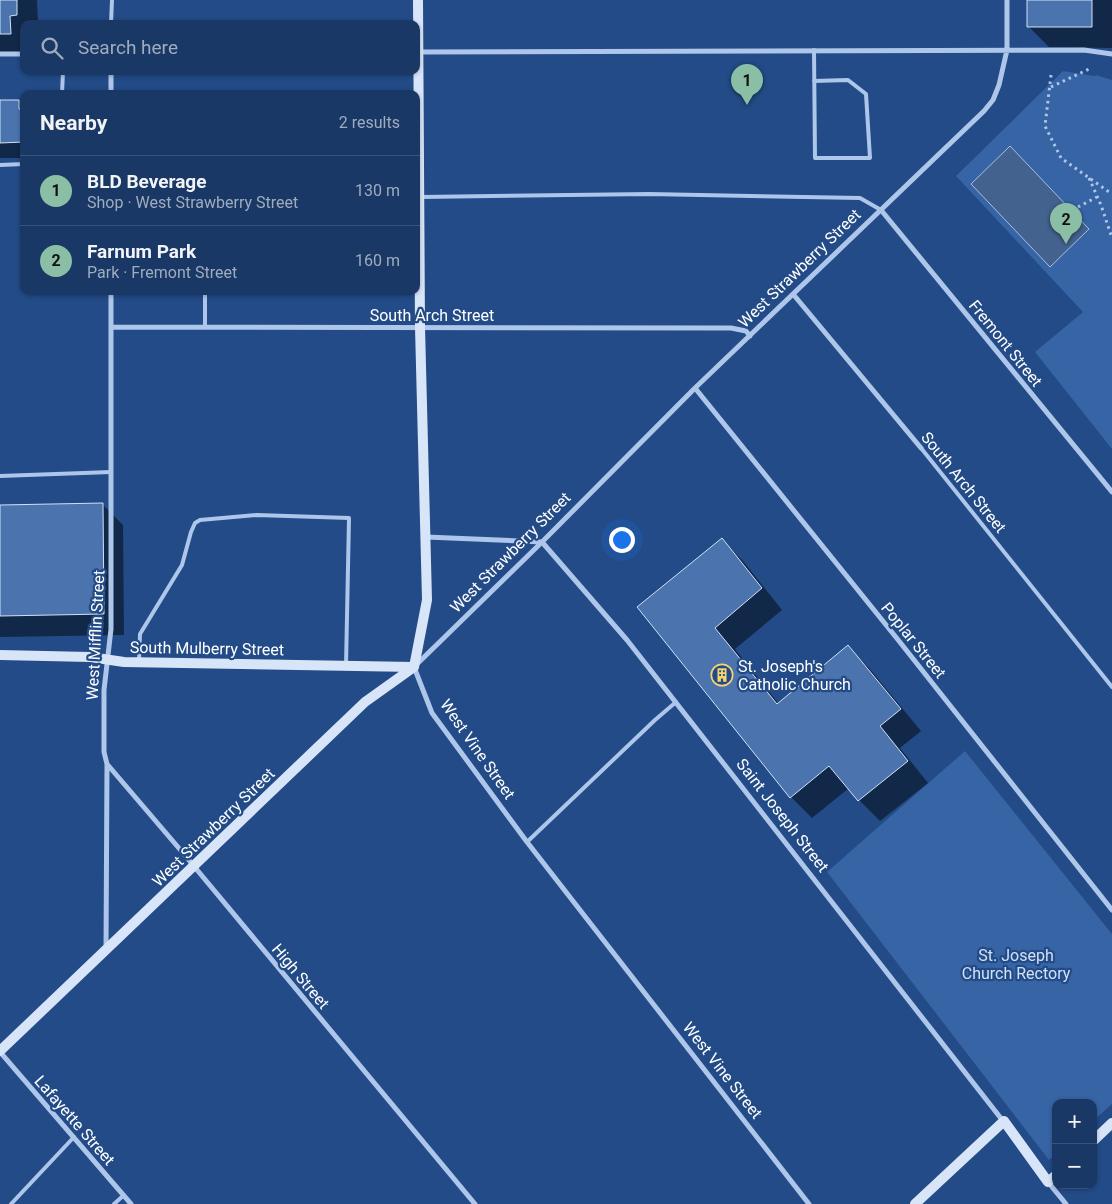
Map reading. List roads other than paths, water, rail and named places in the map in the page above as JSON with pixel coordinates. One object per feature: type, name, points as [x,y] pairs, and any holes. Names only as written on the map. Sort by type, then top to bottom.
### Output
[{"type":"street","points":[[418,0],[418,20]]},
{"type":"street","name":"West Strawberry Street","points":[[0,1052],[366,702],[414,667],[695,388],[989,106],[999,85],[1007,50],[1007,0]]},
{"type":"street","points":[[420,52],[1084,50],[1112,54]]},
{"type":"street","points":[[0,54],[20,54]]},
{"type":"street","points":[[111,75],[111,90]]},
{"type":"street","points":[[418,75],[419,90]]},
{"type":"street","points":[[414,667],[427,600],[420,327],[420,197]]},
{"type":"street","name":"Fremont Street","points":[[881,210],[1112,492]]},
{"type":"street","name":"South Arch Street","points":[[793,294],[921,448]]},
{"type":"street","name":"West Mifflin Street","points":[[106,950],[107,764],[104,752],[104,690],[111,630],[111,295]]},
{"type":"street","name":"South Arch Street","points":[[111,327],[731,328],[746,331],[750,336]]},
{"type":"street","name":"Poplar Street","points":[[695,388],[905,648],[1112,910]]},
{"type":"street","points":[[425,537],[542,542]]},
{"type":"street","name":"Saint Joseph Street","points":[[542,542],[627,640],[1004,1121],[1052,1179]]},
{"type":"street","name":"South Mulberry Street","points":[[0,655],[90,657],[124,662],[414,667]]},
{"type":"street","name":"West Vine Street","points":[[414,667],[432,714],[526,842],[809,1204]]},
{"type":"street","name":"High Street","points":[[107,764],[475,1204]]},
{"type":"street","name":"Lafayette Street","points":[[0,1052],[131,1204]]},
{"type":"street","points":[[914,1204],[1004,1121]]},
{"type":"street","points":[[1097,1137],[1112,1124]]},
{"type":"street","name":"Saint Joseph Street","points":[[1058,1189],[1066,1204]]},
{"type":"lane","points":[[111,20],[112,0]]},
{"type":"lane","points":[[814,50],[814,81],[815,158],[870,158],[866,94],[848,80],[814,81]]},
{"type":"lane","points":[[62,75],[62,90]]},
{"type":"lane","points":[[0,164],[20,164]]},
{"type":"lane","points":[[420,197],[649,194],[860,198],[881,210]]},
{"type":"lane","points":[[205,295],[206,327]]},
{"type":"lane","name":"South Arch Street","points":[[921,448],[1112,687]]},
{"type":"lane","points":[[0,476],[111,472]]},
{"type":"lane","points":[[140,662],[140,634],[182,565],[195,523],[200,520],[257,515],[349,518],[346,666]]},
{"type":"lane","points":[[526,842],[676,702]]},
{"type":"lane","points":[[11,1204],[74,1137]]},
{"type":"lane","points":[[114,1204],[124,1195]]},
{"type":"place","name":"BLD Beverage","points":[[747,105]]},
{"type":"place","name":"Farnum Park","points":[[1066,244]]},
{"type":"place","name":"St. Joseph's Catholic Church","points":[[722,675]]},
{"type":"park label","name":"St. Joseph Church Rectory","points":[[1016,964]]}]
